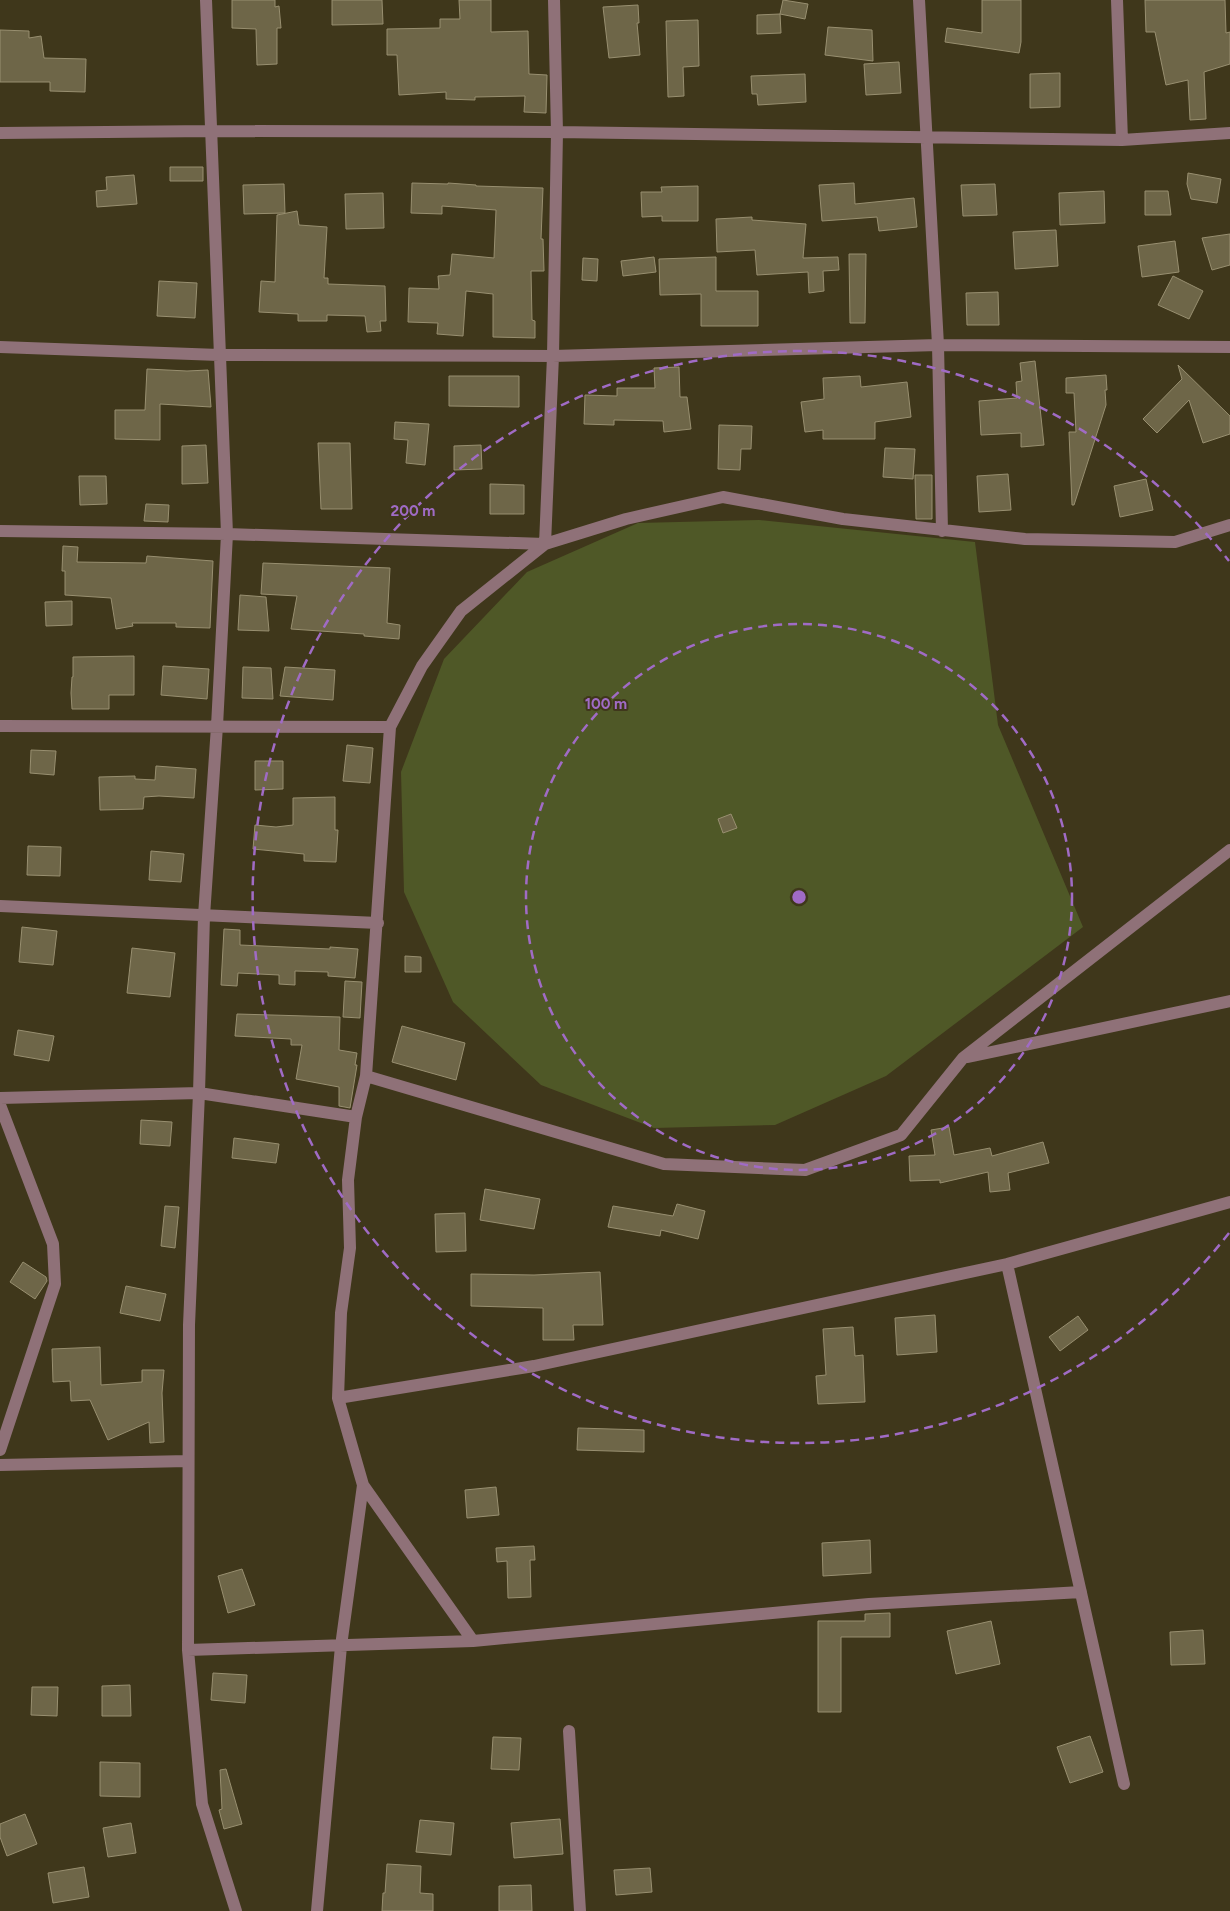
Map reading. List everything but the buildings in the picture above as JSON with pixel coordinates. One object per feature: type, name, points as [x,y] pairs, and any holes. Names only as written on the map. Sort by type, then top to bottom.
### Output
[{"type":"street","points":[[206,0],[226,534],[217,726],[204,916],[189,1325],[188,1650],[202,1804],[236,1911]]},
{"type":"street","points":[[473,1641],[363,1485],[338,1398],[341,1313],[350,1248],[348,1180],[356,1117],[366,1076],[378,923],[390,726],[422,666],[461,610],[545,544],[552,356],[557,132],[554,0]]},
{"type":"street","points":[[919,0],[938,345],[942,531]]},
{"type":"street","points":[[1117,0],[1122,140]]},
{"type":"street","points":[[0,133],[212,131],[557,132],[1122,140],[1230,133]]},
{"type":"street","points":[[0,347],[219,354],[552,356],[938,345],[1230,347]]},
{"type":"street","points":[[0,531],[226,534],[545,544],[626,519],[723,497],[843,519],[1025,539],[1175,542],[1230,525]]},
{"type":"street","points":[[0,726],[390,726]]},
{"type":"street","points":[[366,1076],[664,1164],[805,1170],[901,1135],[963,1058],[1230,850]]},
{"type":"street","points":[[0,906],[378,923]]},
{"type":"street","points":[[963,1058],[1230,1000]]},
{"type":"street","points":[[0,1098],[199,1093],[356,1117]]},
{"type":"street","points":[[0,1104],[53,1244],[55,1284],[0,1450]]},
{"type":"street","points":[[338,1398],[534,1366],[1007,1264],[1230,1202]]},
{"type":"street","points":[[1007,1264],[1124,1784]]},
{"type":"street","points":[[0,1465],[188,1461]]},
{"type":"street","points":[[317,1911],[341,1646],[363,1485]]},
{"type":"street","points":[[188,1650],[473,1641],[869,1604],[1081,1592]]},
{"type":"street","points":[[569,1731],[580,1911]]},
{"type":"green space","points":[[759,520],[975,542],[998,725],[1083,927],[886,1076],[775,1125],[654,1128],[541,1085],[453,1002],[404,892],[401,772],[444,659],[527,572],[638,523]]}]
